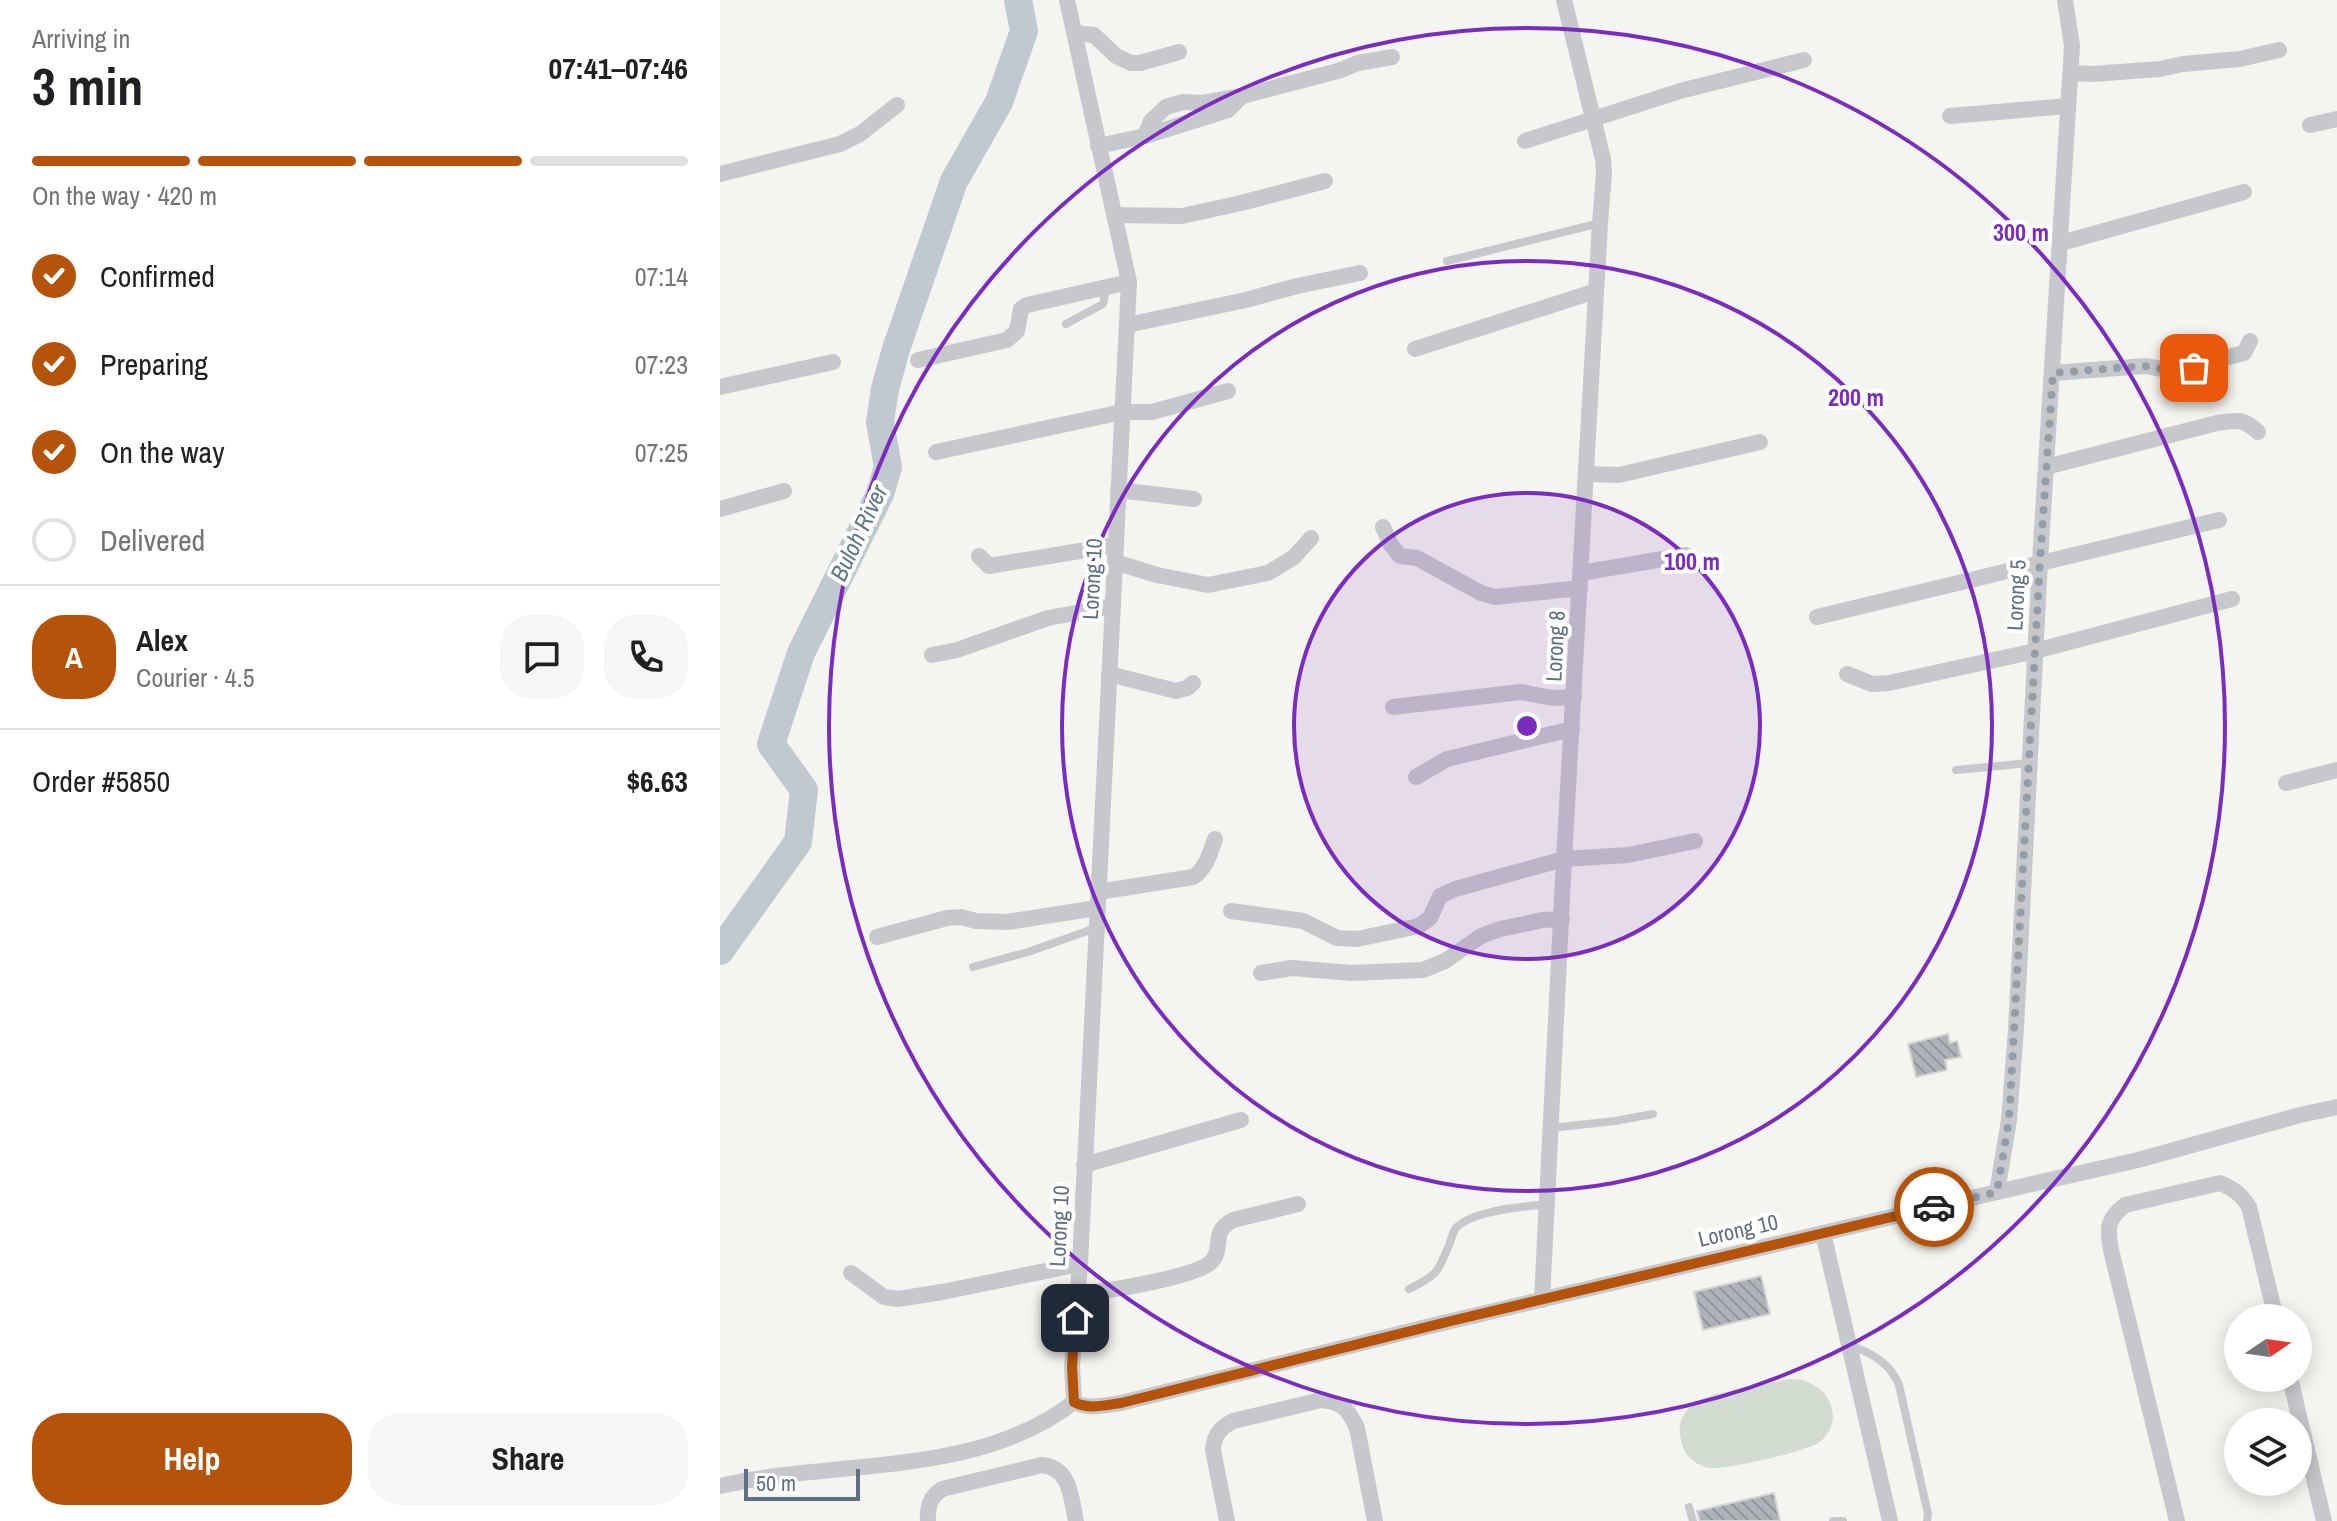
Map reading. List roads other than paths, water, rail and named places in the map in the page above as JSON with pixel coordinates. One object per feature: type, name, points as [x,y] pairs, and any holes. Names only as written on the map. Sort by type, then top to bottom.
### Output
[{"type":"street","name":"Lorong 10","points":[[1067,0],[1129,282],[1080,1264],[1072,1367],[1074,1402],[1091,1407],[1121,1403],[2138,1160],[2337,1107]]},
{"type":"street","name":"Lorong 8","points":[[1542,1300],[1604,174],[1564,0]]},
{"type":"street","name":"Lorong 5","points":[[1997,1192],[2009,1120],[2071,73],[2072,46],[2065,0]]},
{"type":"street","points":[[1074,33],[1094,35],[1116,56],[1131,63],[1179,52]]},
{"type":"street","points":[[2071,73],[2160,69],[2240,59],[2279,50]]},
{"type":"street","points":[[1098,146],[1145,136],[1151,121],[1166,107],[1183,102],[1202,103],[1242,96],[1351,65],[1392,57]]},
{"type":"street","points":[[1525,141],[1680,91],[1804,60]]},
{"type":"street","points":[[720,174],[840,144],[860,134],[897,105]]},
{"type":"street","points":[[1950,116],[2068,106]]},
{"type":"street","points":[[2310,125],[2337,119]]},
{"type":"street","points":[[1114,215],[1182,216],[1325,181]]},
{"type":"street","points":[[2061,243],[2244,192]]},
{"type":"street","points":[[1127,325],[1360,273]]},
{"type":"street","points":[[918,360],[1001,343],[1017,331],[1021,309],[1027,305],[1129,282]]},
{"type":"street","points":[[1415,349],[1596,291]]},
{"type":"street","points":[[2053,373],[2145,366],[2184,370],[2244,353],[2250,341]]},
{"type":"street","points":[[720,387],[833,362]]},
{"type":"street","points":[[936,452],[1122,412],[1152,412],[1228,391]]},
{"type":"street","points":[[2046,467],[2217,423],[2236,420],[2249,423],[2258,432]]},
{"type":"street","points":[[1586,474],[1619,475],[1760,442]]},
{"type":"street","points":[[1118,490],[1194,499]]},
{"type":"street","points":[[720,509],[784,491]]},
{"type":"street","points":[[1817,617],[2219,520]]},
{"type":"street","points":[[1383,527],[1400,556],[1417,558],[1481,593],[1495,597],[1686,555]]},
{"type":"street","points":[[979,556],[989,566],[1115,553],[1157,575],[1208,585],[1268,573],[1294,557],[1311,538]]},
{"type":"street","points":[[1847,674],[1872,684],[1889,683],[2035,651],[2232,599]]},
{"type":"street","points":[[932,655],[957,650],[1048,618],[1113,606]]},
{"type":"street","points":[[1109,674],[1176,691],[1193,683]]},
{"type":"street","points":[[1393,707],[1520,692],[1557,700],[1574,696]]},
{"type":"street","points":[[1416,777],[1447,759],[1572,729]]},
{"type":"street","points":[[2286,783],[2337,770]]},
{"type":"street","points":[[877,937],[947,918],[1007,922],[1193,877],[1199,874],[1209,857],[1215,839]]},
{"type":"street","points":[[1231,911],[1303,921],[1337,938],[1357,939],[1419,926],[1430,918],[1440,896],[1455,889],[1564,859],[1628,855],[1695,841]]},
{"type":"street","points":[[1261,973],[1292,968],[1351,973],[1423,970],[1445,961],[1481,936],[1500,929],[1562,919]]},
{"type":"street","points":[[1084,1165],[1241,1120]]},
{"type":"street","points":[[2177,1521],[2111,1250],[2108,1235],[2114,1213],[2125,1205],[2220,1183],[2232,1188],[2242,1195],[2249,1207],[2273,1304]]},
{"type":"street","points":[[1077,1293],[1111,1291],[1189,1272],[1209,1264],[1215,1257],[1220,1231],[1225,1224],[1298,1204]]},
{"type":"street","points":[[1823,1233],[1890,1521]]},
{"type":"street","points":[[851,1273],[884,1297],[898,1299],[1080,1264]]},
{"type":"street","points":[[2293,1392],[2324,1521]]},
{"type":"street","points":[[1227,1521],[1213,1450],[1214,1438],[1222,1427],[1233,1421],[1321,1400],[1335,1401],[1343,1406],[1357,1428],[1375,1521]]},
{"type":"street","points":[[720,1486],[813,1470],[910,1463],[1002,1442],[1052,1419],[1074,1402]]},
{"type":"street","points":[[928,1513],[934,1495],[942,1489],[1042,1465],[1060,1471],[1068,1480],[1076,1521]]},
{"type":"lane","points":[[1447,261],[1600,223]]},
{"type":"lane","points":[[1066,324],[1103,304],[1106,289]]},
{"type":"lane","points":[[1956,770],[2029,763]]},
{"type":"lane","points":[[973,967],[1096,928]]},
{"type":"lane","points":[[1551,1128],[1653,1114]]},
{"type":"lane","points":[[1409,1289],[1432,1277],[1441,1266],[1456,1228],[1491,1212],[1546,1204]]},
{"type":"lane","points":[[1849,1345],[1871,1353],[1893,1371],[1899,1385],[1927,1521]]},
{"type":"lane","points":[[1689,1507],[1693,1521]]},
{"type":"lane","points":[[1833,1521],[1843,1521]]},
{"type":"waterway","name":"Buloh River","points":[[720,951],[798,842],[804,790],[771,744],[801,653],[880,494],[888,467],[880,422],[896,349],[954,181],[999,102],[1024,31],[1018,0]]}]
